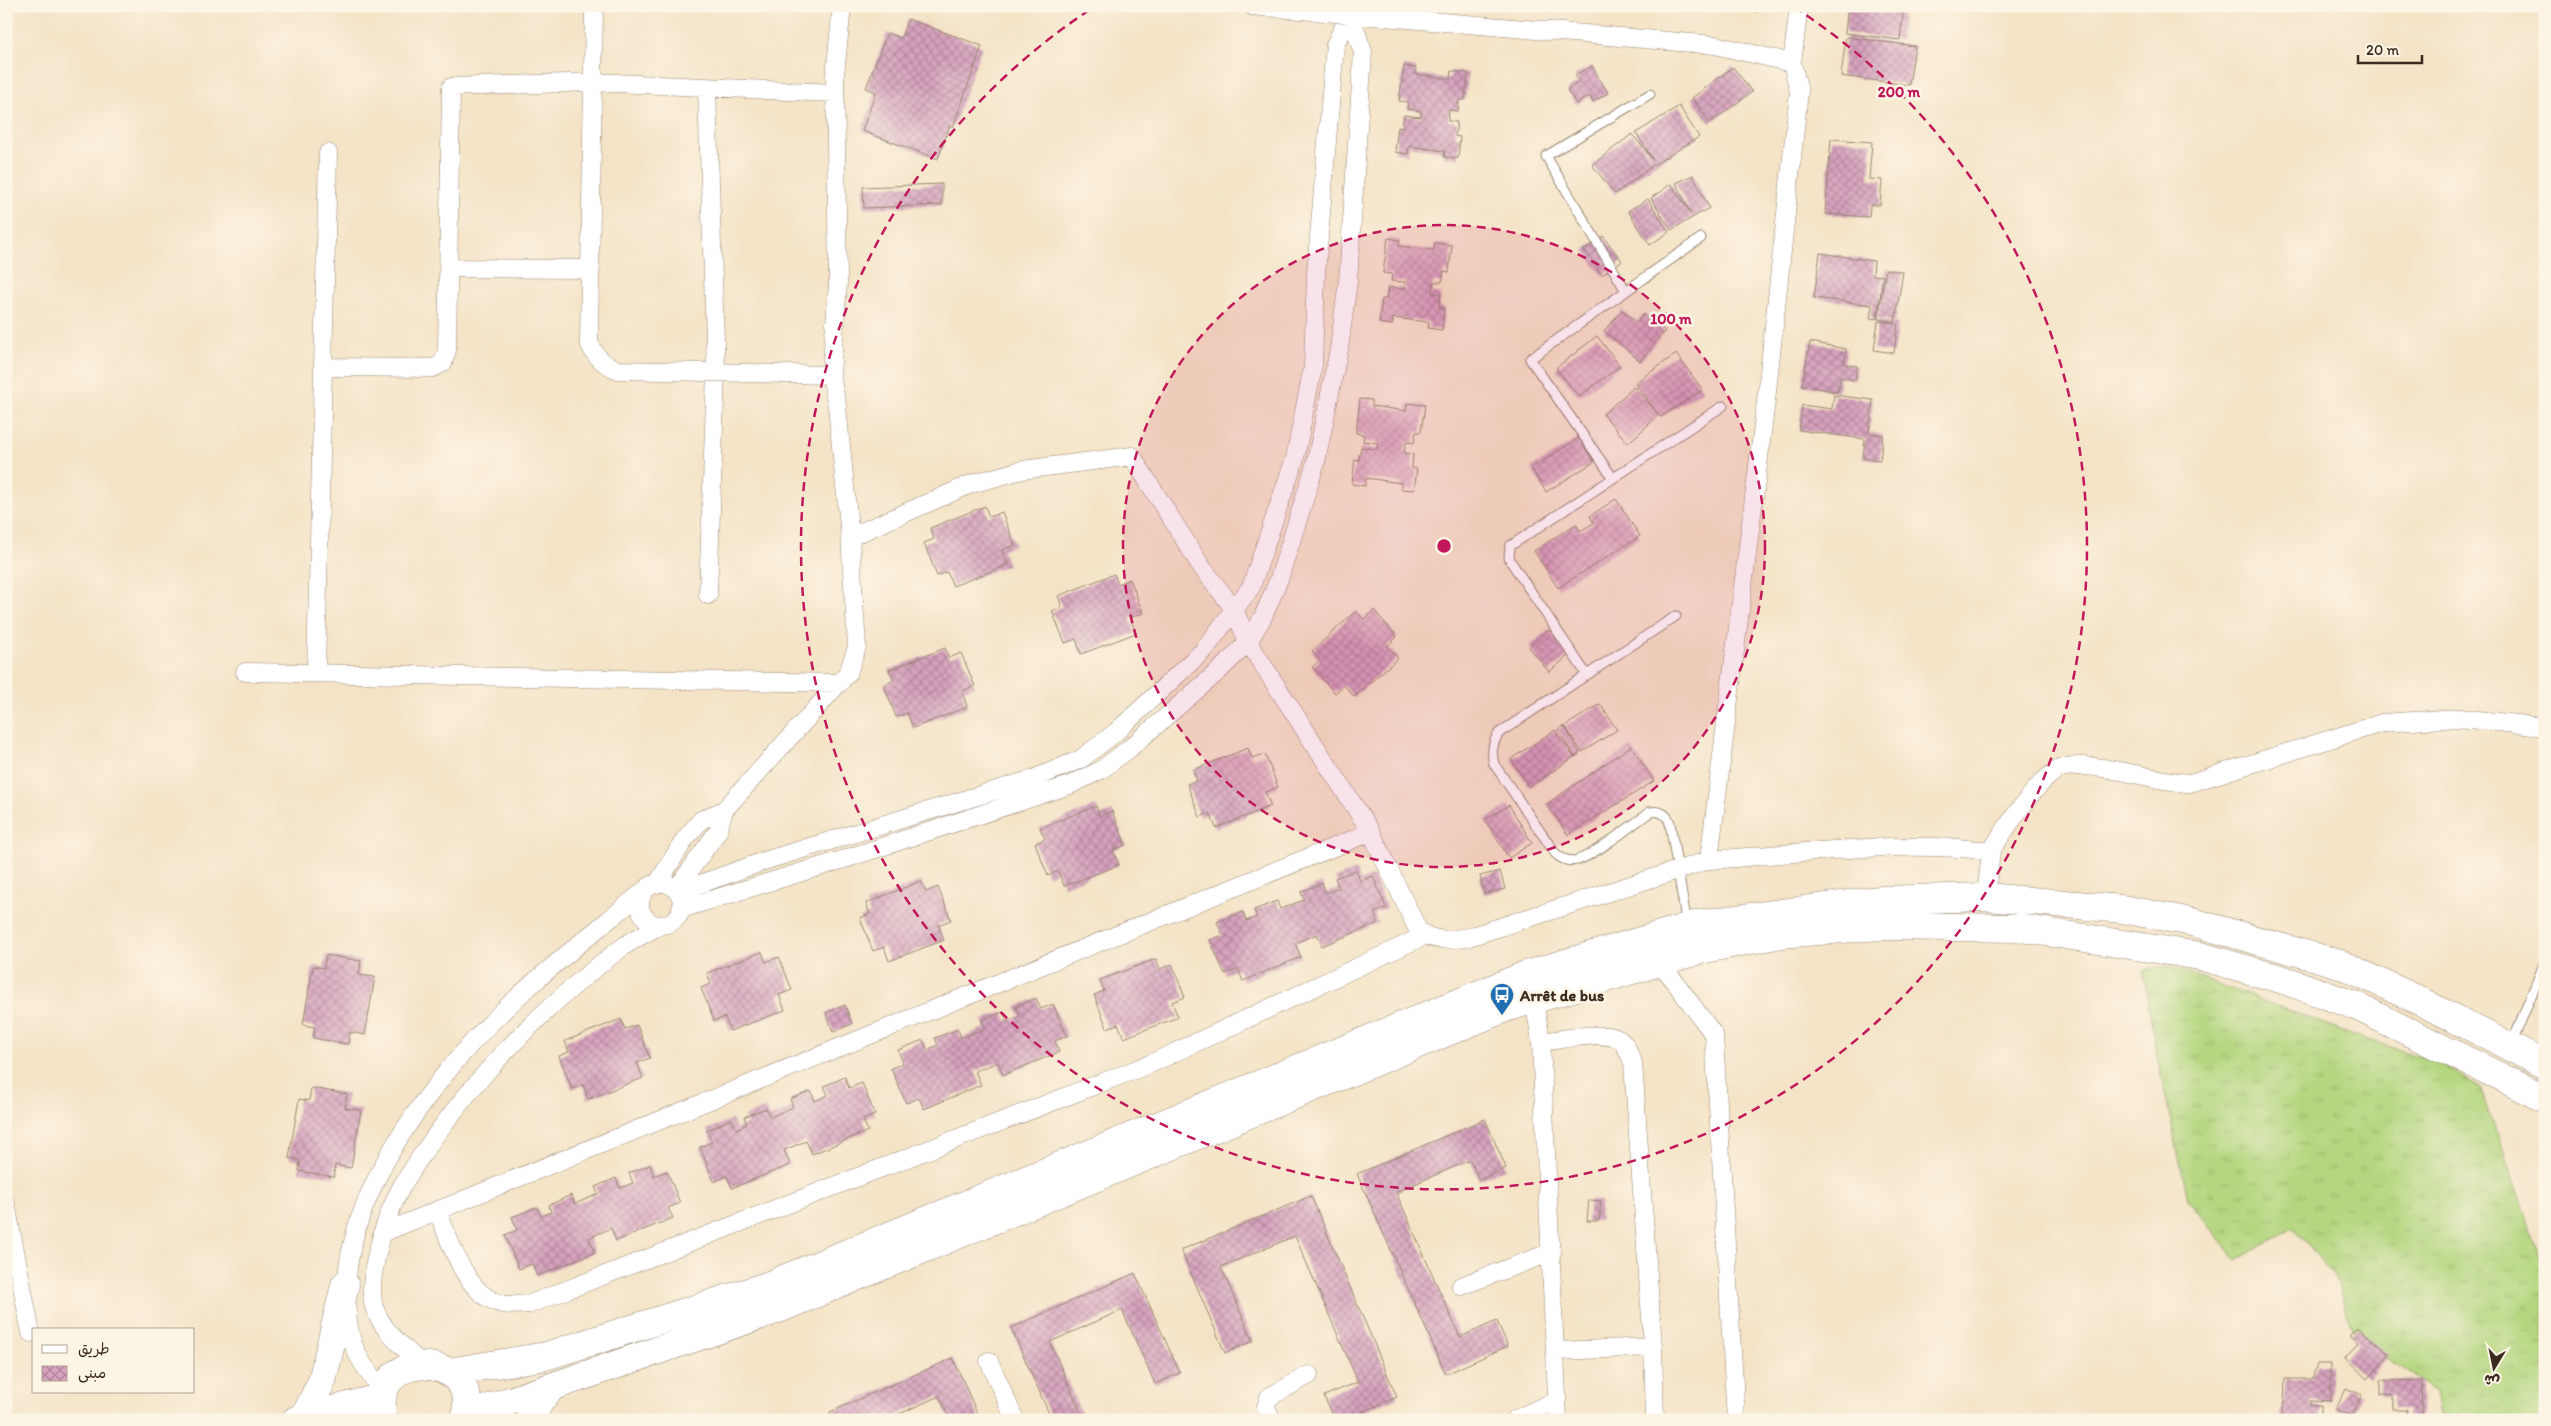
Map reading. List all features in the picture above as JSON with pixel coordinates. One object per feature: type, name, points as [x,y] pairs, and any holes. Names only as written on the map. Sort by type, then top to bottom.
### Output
[{"type":"highway","points":[[448,1372],[546,1356],[766,1286],[1526,975],[1688,927],[1880,900],[1986,897],[2122,909],[2192,922],[2340,964],[2412,997],[2545,1065]]},
{"type":"highway","points":[[300,1419],[383,1403],[390,1381],[398,1372],[410,1366],[422,1364],[431,1365],[448,1372],[458,1380],[464,1391],[465,1418],[776,1310],[1505,1008],[1700,950],[1781,934],[1880,926],[2020,928],[2200,956],[2284,980],[2356,1006],[2545,1099]]},
{"type":"highway","points":[[300,1419],[322,1381],[345,1286]]},
{"type":"highway","points":[[530,1420],[540,1401],[552,1387]]},
{"type":"street","points":[[594,6],[590,269],[590,342],[593,353],[605,365],[618,370],[831,375]]},
{"type":"street","points":[[659,926],[646,920],[642,915],[640,902],[701,820],[724,810],[840,683],[848,672],[857,647],[850,537],[837,406],[831,375],[838,283],[835,93],[842,6]]},
{"type":"street","points":[[1252,6],[1715,45],[1792,63]]},
{"type":"street","points":[[1709,860],[1766,401],[1797,110],[1799,90],[1792,63],[1799,6]]},
{"type":"street","points":[[678,897],[767,860],[1033,779],[1081,759],[1116,732],[1204,650],[1250,587],[1295,458],[1313,366],[1316,273],[1335,45],[1350,14]]},
{"type":"street","points":[[678,897],[848,858],[1070,785],[1100,770],[1130,748],[1221,669],[1248,642],[1263,617],[1280,579],[1314,471],[1340,349],[1348,281],[1363,52],[1350,14]]},
{"type":"street","points":[[323,366],[432,368],[443,363],[447,350],[451,87],[593,82],[707,89],[835,93]]},
{"type":"street","points":[[707,89],[716,371],[708,595]]},
{"type":"street","points":[[316,672],[328,153]]},
{"type":"street","points":[[448,268],[590,269]]},
{"type":"street","points":[[850,537],[971,484],[1022,470],[1132,456],[1201,566],[1234,609],[1248,642],[1371,832],[1418,930],[1424,936],[1434,940],[1469,937],[1709,860],[1874,848],[1954,846],[1991,851]]},
{"type":"street","points":[[245,672],[840,683]]},
{"type":"street","points":[[1986,897],[1991,851],[2013,816],[2052,773],[2062,768],[2088,766],[2169,782],[2190,783],[2382,723],[2459,718],[2545,727]]},
{"type":"street","points":[[422,1364],[389,1333],[374,1306],[374,1272],[382,1233],[404,1182],[451,1116],[501,1057],[558,1001],[614,954],[659,926],[676,920],[678,897],[718,831],[724,810]]},
{"type":"street","points":[[382,1233],[1371,832]]},
{"type":"street","points":[[383,1403],[351,1338],[345,1286],[353,1240],[378,1176],[411,1118],[469,1046],[534,982],[651,887],[664,883],[678,897]]},
{"type":"street","points":[[437,1210],[466,1277],[486,1296],[502,1304],[530,1304],[1150,1064],[1424,936]]},
{"type":"street","points":[[1660,962],[1714,1035],[1736,1420]]},
{"type":"street","points":[[1534,999],[1541,1042],[1557,1351],[1558,1420]]},
{"type":"street","points":[[1541,1042],[1600,1036],[1616,1038],[1626,1046],[1633,1063],[1653,1347],[1655,1420]]},
{"type":"street","points":[[6,1204],[31,1333]]},
{"type":"street","points":[[1460,1286],[1552,1252]]},
{"type":"street","points":[[1557,1351],[1653,1347]]},
{"type":"street","points":[[989,1361],[1016,1420]]},
{"type":"street","points":[[1272,1420],[1266,1407],[1269,1396],[1309,1375]]},
{"type":"street","points":[[1514,1420],[1557,1400]]},
{"type":"lane","points":[[1626,291],[1546,156],[1650,94]]},
{"type":"lane","points":[[1613,478],[1530,359],[1701,238]]},
{"type":"lane","points":[[1587,674],[1511,562],[1508,551],[1514,542],[1724,406]]},
{"type":"lane","points":[[1676,616],[1498,733],[1492,748],[1494,764],[1559,857],[1572,861],[1584,857],[1655,811],[1668,818],[1688,927]]},
{"type":"lane","points":[[2510,1047],[2545,962]]},
{"type":"green space","points":[[2170,966],[2359,1037],[2440,1063],[2481,1089],[2545,1271],[2545,1420],[2441,1420],[2436,1392],[2355,1336],[2335,1276],[2293,1227],[2236,1260],[2188,1199],[2156,1052],[2143,970]]},
{"type":"building","points":[[1736,6],[1758,6],[1757,12],[1735,9]]},
{"type":"building","points":[[1848,6],[1904,7],[1900,40],[1845,33]]},
{"type":"building","points":[[908,19],[982,46],[953,127],[950,125],[938,159],[862,131],[876,92],[866,88],[887,33],[901,38]]},
{"type":"building","points":[[1846,37],[1915,46],[1909,85],[1841,76]]},
{"type":"building","points":[[1404,66],[1416,68],[1415,74],[1450,79],[1451,71],[1468,73],[1465,100],[1459,100],[1458,111],[1449,110],[1448,121],[1457,122],[1455,136],[1460,137],[1458,158],[1444,157],[1445,151],[1409,146],[1408,154],[1395,152],[1398,127],[1402,128],[1404,115],[1421,117],[1421,111],[1407,109],[1408,102],[1399,101]]},
{"type":"building","points":[[1592,66],[1608,93],[1593,102],[1590,96],[1576,104],[1567,90],[1579,82],[1575,75]]},
{"type":"building","points":[[1733,67],[1752,92],[1710,123],[1692,98]]},
{"type":"building","points":[[1679,106],[1699,137],[1655,164],[1615,194],[1592,165],[1632,134],[1653,160],[1636,133]]},
{"type":"building","points":[[1831,139],[1872,142],[1869,179],[1882,180],[1880,205],[1870,205],[1869,217],[1825,214]]},
{"type":"building","points":[[1693,175],[1709,208],[1671,230],[1651,198],[1671,184],[1691,214],[1676,183]]},
{"type":"building","points":[[942,184],[942,205],[864,208],[863,187]]},
{"type":"building","points":[[1648,199],[1669,232],[1650,245],[1628,211]]},
{"type":"building","points":[[1603,236],[1622,261],[1602,275],[1584,250]]},
{"type":"building","points":[[1388,238],[1400,240],[1399,246],[1434,250],[1435,243],[1452,245],[1449,272],[1444,271],[1442,282],[1433,282],[1432,293],[1441,294],[1439,308],[1444,308],[1442,330],[1428,328],[1429,322],[1393,318],[1392,325],[1379,323],[1382,299],[1386,299],[1388,287],[1405,289],[1405,282],[1391,281],[1392,274],[1383,273]]},
{"type":"building","points":[[1820,253],[1874,261],[1873,275],[1883,276],[1877,319],[1870,318],[1872,305],[1814,298]]},
{"type":"building","points":[[1886,269],[1903,272],[1895,322],[1878,319]]},
{"type":"building","points":[[1622,310],[1637,323],[1644,314],[1665,331],[1640,361],[1604,331]]},
{"type":"building","points":[[1878,321],[1898,324],[1894,353],[1874,350]]},
{"type":"building","points":[[1597,336],[1620,366],[1579,397],[1556,368]]},
{"type":"building","points":[[1810,342],[1846,349],[1844,364],[1857,366],[1855,380],[1840,377],[1838,392],[1802,385]]},
{"type":"building","points":[[1676,354],[1703,390],[1661,417],[1659,415],[1628,443],[1603,414],[1634,387],[1658,414],[1635,383]]},
{"type":"building","points":[[1834,395],[1873,400],[1869,433],[1883,435],[1880,460],[1863,458],[1865,439],[1799,430],[1802,405],[1832,409]]},
{"type":"building","points":[[1360,399],[1372,400],[1372,406],[1406,411],[1407,403],[1425,405],[1421,432],[1416,432],[1414,443],[1406,442],[1404,453],[1413,454],[1412,468],[1417,469],[1414,490],[1401,489],[1401,483],[1366,478],[1365,486],[1352,484],[1355,459],[1359,460],[1361,447],[1377,449],[1378,443],[1363,441],[1364,435],[1356,433]]},
{"type":"building","points":[[1579,438],[1594,462],[1546,492],[1531,468]]},
{"type":"building","points":[[1616,499],[1640,536],[1558,588],[1534,551],[1576,524],[1580,531],[1594,523],[1590,516]]},
{"type":"building","points":[[985,506],[989,517],[1002,512],[1015,545],[1002,550],[1008,565],[953,586],[947,572],[937,576],[924,543],[934,539],[930,528]]},
{"type":"building","points":[[1114,574],[1118,584],[1130,579],[1143,613],[1130,618],[1136,633],[1081,654],[1076,639],[1065,643],[1052,611],[1062,607],[1058,596]]},
{"type":"building","points":[[1374,610],[1397,637],[1387,646],[1398,658],[1354,697],[1344,685],[1335,693],[1312,667],[1320,660],[1312,651],[1356,611],[1364,619]]},
{"type":"building","points":[[1549,630],[1569,655],[1549,672],[1529,647]]},
{"type":"building","points":[[945,648],[949,658],[961,653],[975,686],[962,691],[967,707],[913,728],[907,713],[896,717],[884,685],[894,680],[889,670]]},
{"type":"building","points":[[1600,704],[1617,730],[1582,752],[1565,726]]},
{"type":"building","points":[[1564,726],[1580,753],[1575,757],[1558,730]]},
{"type":"building","points":[[1555,730],[1574,757],[1529,787],[1511,759]]},
{"type":"building","points":[[1631,746],[1654,781],[1568,835],[1547,804]]},
{"type":"building","points":[[1248,748],[1252,758],[1265,754],[1278,787],[1265,792],[1271,806],[1216,828],[1210,813],[1200,817],[1187,784],[1197,781],[1193,770]]},
{"type":"building","points":[[1509,805],[1532,843],[1509,858],[1485,820]]},
{"type":"building","points":[[1096,806],[1100,816],[1112,811],[1126,845],[1113,850],[1119,865],[1064,886],[1058,871],[1048,876],[1035,843],[1045,839],[1040,828]]},
{"type":"building","points":[[1356,870],[1360,881],[1373,876],[1386,908],[1374,913],[1378,923],[1322,946],[1317,934],[1295,943],[1301,957],[1243,981],[1238,969],[1225,974],[1210,940],[1223,935],[1217,922],[1243,912],[1246,921],[1257,917],[1254,910],[1277,901],[1280,909],[1304,900],[1301,892],[1322,883],[1326,893],[1339,888],[1335,878]]},
{"type":"building","points":[[1500,871],[1505,889],[1484,894],[1480,876]]},
{"type":"building","points":[[921,881],[926,892],[938,887],[951,920],[938,925],[944,940],[889,961],[884,947],[873,951],[860,918],[870,914],[866,903]]},
{"type":"building","points":[[762,952],[766,962],[779,957],[792,990],[779,995],[785,1010],[730,1031],[725,1017],[714,1021],[701,988],[711,984],[707,973]]},
{"type":"building","points":[[326,955],[361,961],[359,975],[375,977],[365,1035],[350,1032],[348,1044],[313,1038],[315,1027],[303,1025],[313,966],[324,968]]},
{"type":"building","points":[[1156,959],[1160,969],[1172,964],[1185,997],[1172,1002],[1178,1017],[1124,1038],[1118,1024],[1107,1028],[1094,995],[1104,991],[1100,980]]},
{"type":"building","points":[[1036,998],[1041,1009],[1053,1004],[1067,1036],[1055,1041],[1059,1052],[1003,1075],[998,1062],[975,1071],[981,1085],[924,1109],[919,1098],[906,1103],[891,1068],[903,1063],[898,1050],[923,1040],[927,1050],[938,1045],[935,1038],[958,1029],[961,1038],[985,1028],[982,1020],[1003,1012],[1007,1021],[1020,1016],[1016,1007]]},
{"type":"building","points":[[845,1005],[852,1024],[833,1032],[826,1013]]},
{"type":"building","points":[[621,1019],[625,1029],[637,1025],[650,1058],[637,1063],[643,1078],[588,1099],[583,1085],[572,1089],[559,1056],[569,1052],[565,1041]]},
{"type":"building","points":[[845,1077],[849,1088],[862,1083],[875,1115],[863,1120],[868,1131],[812,1154],[806,1141],[784,1150],[790,1165],[732,1188],[727,1176],[714,1182],[700,1147],[712,1142],[707,1130],[732,1119],[736,1129],[747,1124],[744,1117],[766,1108],[770,1117],[793,1107],[790,1099],[811,1091],[815,1101],[828,1095],[824,1086]]},
{"type":"building","points":[[311,1088],[347,1094],[345,1108],[361,1110],[351,1168],[335,1165],[334,1177],[299,1171],[300,1160],[289,1158],[299,1099],[309,1101]]},
{"type":"building","points":[[1485,1119],[1506,1168],[1479,1180],[1470,1160],[1396,1192],[1460,1337],[1497,1321],[1508,1346],[1446,1374],[1357,1174]]},
{"type":"building","points":[[650,1165],[654,1176],[667,1171],[680,1203],[668,1208],[673,1218],[616,1241],[611,1228],[589,1238],[595,1252],[537,1276],[532,1264],[519,1269],[505,1235],[517,1230],[512,1217],[537,1207],[541,1216],[551,1212],[549,1205],[571,1195],[575,1204],[598,1194],[595,1187],[616,1178],[620,1188],[633,1183],[629,1173]]},
{"type":"building","points":[[1311,1196],[1397,1397],[1344,1420],[1334,1420],[1324,1396],[1358,1382],[1295,1236],[1221,1267],[1253,1341],[1225,1353],[1181,1250]]},
{"type":"building","points":[[1589,1200],[1601,1201],[1599,1221],[1587,1221]]},
{"type":"building","points":[[1135,1273],[1180,1373],[1155,1384],[1122,1310],[1050,1342],[1084,1420],[1052,1420],[1011,1328]]},
{"type":"building","points":[[2358,1327],[2389,1355],[2368,1379],[2345,1358],[2359,1343],[2350,1335]]},
{"type":"building","points":[[953,1358],[980,1420],[950,1420],[939,1396],[886,1420],[833,1420],[830,1412]]},
{"type":"building","points":[[2317,1364],[2331,1364],[2331,1401],[2309,1400],[2309,1405],[2321,1405],[2321,1417],[2329,1420],[2280,1419],[2284,1402],[2285,1379],[2312,1379]]},
{"type":"building","points":[[2380,1380],[2422,1381],[2421,1419],[2406,1419],[2407,1409],[2393,1409],[2393,1396],[2380,1395]]},
{"type":"building","points":[[2346,1388],[2362,1395],[2352,1416],[2336,1409]]},
{"type":"building","points":[[2373,1415],[2390,1419],[2390,1420],[2372,1420]]},
{"type":"place","name":"Arrêt de bus","points":[[1502,1016]]}]
